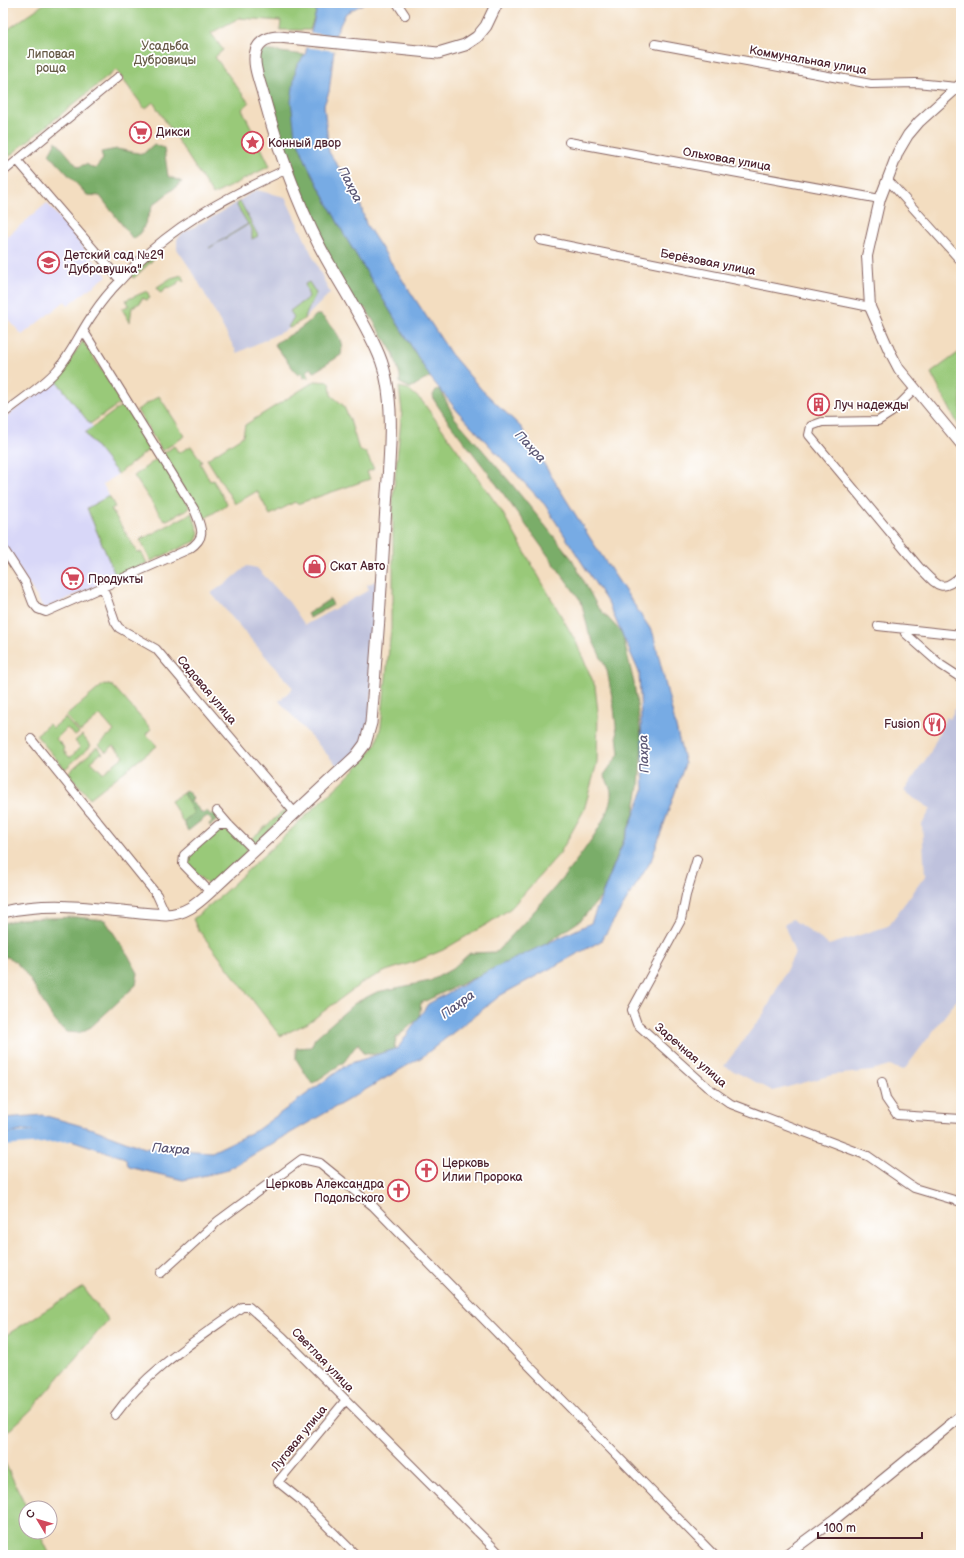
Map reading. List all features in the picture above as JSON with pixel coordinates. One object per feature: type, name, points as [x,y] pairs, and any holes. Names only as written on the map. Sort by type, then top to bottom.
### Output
[{"type":"main road","points":[[3,912],[18,909],[74,906],[166,915],[179,914],[186,911],[210,892],[295,813],[356,756],[365,744],[369,735],[382,580],[390,410],[387,382],[379,354],[319,244],[287,169],[265,101],[255,58],[256,52],[260,44],[266,39],[279,37],[438,53],[465,45],[477,37],[486,26],[497,3]]},
{"type":"street","points":[[398,3],[405,15]]},
{"type":"street","name":"Коммунальная улица","points":[[655,44],[871,84],[916,83],[959,85]]},
{"type":"street","points":[[3,172],[118,77]]},
{"type":"street","points":[[959,85],[919,122],[908,135],[898,152],[880,199],[867,256],[870,307],[899,369],[961,444]]},
{"type":"street","name":"Ольховая улица","points":[[569,142],[880,199]]},
{"type":"street","points":[[17,160],[113,274],[120,280]]},
{"type":"street","points":[[3,414],[56,371],[70,354],[83,330],[102,301],[120,280],[154,248],[193,218],[228,197],[287,169]]},
{"type":"street","points":[[887,179],[961,261]]},
{"type":"street","name":"Берёзовая улица","points":[[540,240],[870,307]]},
{"type":"street","points":[[3,548],[25,582],[33,603],[38,609],[46,612],[55,610],[103,587],[189,550],[197,544],[201,538],[202,532],[194,509],[83,330]]},
{"type":"street","points":[[915,389],[892,412],[878,421],[822,422],[811,426],[809,435],[919,567],[936,583],[946,587],[951,585],[961,575]]},
{"type":"street","name":"Садовая улица","points":[[103,587],[115,622],[119,628],[156,649],[295,813]]},
{"type":"street","points":[[878,626],[961,635]]},
{"type":"street","points":[[906,629],[905,632],[941,665],[961,678]]},
{"type":"street","points":[[31,739],[157,894],[166,915]]},
{"type":"street","points":[[217,810],[229,825],[254,850]]},
{"type":"street","points":[[210,892],[184,864],[184,855],[218,825],[229,825]]},
{"type":"street","name":"Заречная улица","points":[[697,859],[686,895],[681,920],[632,1010],[637,1024],[707,1087],[731,1104],[868,1156],[914,1188],[961,1202]]},
{"type":"street","points":[[882,1082],[886,1099],[897,1115],[961,1119]]},
{"type":"street","points":[[161,1274],[218,1221],[302,1159],[320,1163],[373,1206],[714,1555]]},
{"type":"street","name":"Светлая улица","points":[[115,1415],[127,1399],[177,1354],[242,1307],[249,1307],[283,1337],[345,1401],[501,1555]]},
{"type":"street","name":"Луговая улица","points":[[345,1401],[278,1482],[303,1502],[356,1555]]},
{"type":"street","points":[[786,1555],[836,1518],[961,1416]]},
{"type":"shaded area","points":[[256,190],[285,197],[330,293],[304,319],[290,328],[237,353],[194,274],[177,249],[177,239],[183,233],[220,213]]},
{"type":"shaded area","name":"Детский сад №29 \"Дубравушка\"","points":[[47,203],[107,276],[68,305],[65,301],[22,335],[3,313],[3,240]]},
{"type":"shaded area","points":[[56,380],[93,427],[85,433],[118,474],[103,484],[109,496],[87,508],[116,577],[44,609],[3,542],[3,419]]},
{"type":"shaded area","points":[[247,566],[257,568],[289,602],[305,625],[369,590],[367,585],[375,581],[378,587],[369,735],[341,770],[279,701],[293,688],[211,593],[228,582]]},
{"type":"shaded area","points":[[961,696],[961,994],[904,1070],[889,1066],[872,1071],[832,1075],[773,1091],[724,1066],[765,1012],[795,953],[784,924],[792,919],[829,945],[888,926],[925,876],[922,824],[931,809],[904,791],[930,753],[946,717],[950,719]]},
{"type":"green space","name":"Усадьба Дубровицы","points":[[45,3],[316,3],[316,12],[310,30],[280,30],[281,21],[239,18],[211,33],[223,50],[215,57],[249,103],[242,109],[270,166],[213,195],[153,102],[145,109],[116,70],[3,161],[3,33]]},
{"type":"green space","points":[[264,50],[305,55],[296,67],[295,135],[308,166],[346,238],[430,377],[410,388],[400,383],[400,375],[393,353],[366,309],[351,303],[304,210],[255,58]]},
{"type":"green space","points":[[56,141],[78,167],[86,164],[95,169],[103,159],[101,152],[117,149],[143,154],[154,144],[164,148],[168,176],[182,182],[153,205],[141,233],[133,239],[100,196],[87,195],[49,154]]},
{"type":"green space","points":[[238,202],[241,203],[258,236],[252,239],[252,230],[249,224],[209,248],[248,224],[237,206]]},
{"type":"green space","points":[[155,252],[158,255],[134,278],[132,277],[132,273]]},
{"type":"green space","points":[[182,275],[185,281],[179,280],[177,284],[170,288],[166,287],[164,291],[160,293],[157,287],[171,278]]},
{"type":"green space","points":[[309,282],[316,293],[304,319],[290,328],[288,327],[294,317],[290,311],[309,297],[305,284]]},
{"type":"green space","points":[[147,291],[150,298],[147,300],[142,298],[140,303],[132,307],[130,322],[122,309],[129,305],[126,300]]},
{"type":"green space","points":[[316,315],[321,315],[337,333],[341,343],[341,355],[314,372],[311,368],[306,372],[309,377],[304,378],[301,373],[298,375],[275,343],[297,330]]},
{"type":"green space","points":[[83,341],[122,402],[90,424],[56,380]]},
{"type":"green space","points":[[958,353],[961,356],[961,430],[931,373]]},
{"type":"green space","points":[[315,381],[330,382],[331,395],[343,405],[350,420],[359,450],[366,453],[374,469],[367,472],[370,479],[297,504],[295,502],[270,515],[257,491],[235,504],[207,459],[243,436],[245,425]]},
{"type":"green space","points":[[399,387],[408,389],[422,401],[501,510],[576,642],[595,686],[598,712],[597,763],[584,810],[560,853],[511,908],[489,923],[443,950],[417,961],[386,971],[363,982],[308,1023],[280,1036],[197,928],[193,919],[216,900],[342,782],[363,761],[376,744],[381,726],[393,602],[393,497],[402,411]]},
{"type":"green space","points":[[440,389],[454,417],[510,482],[572,559],[597,606],[622,633],[634,683],[642,743],[639,787],[634,814],[601,897],[581,920],[544,945],[421,1003],[419,1018],[396,1038],[394,1049],[378,1054],[367,1054],[363,1053],[358,1043],[344,1062],[312,1084],[296,1059],[296,1048],[311,1047],[315,1038],[355,1003],[377,992],[430,981],[452,969],[470,953],[496,952],[526,921],[565,875],[598,828],[608,808],[611,792],[604,775],[619,754],[614,708],[607,670],[589,633],[581,601],[434,400],[433,395],[436,390]]},
{"type":"green space","points":[[159,396],[185,436],[162,451],[137,410]]},
{"type":"green space","points":[[124,404],[151,448],[118,474],[85,433]]},
{"type":"green space","points":[[174,446],[179,453],[191,446],[202,462],[200,463],[210,481],[213,480],[227,503],[204,519],[201,518],[163,454]]},
{"type":"green space","points":[[159,457],[189,505],[188,509],[167,520],[163,519],[134,476]]},
{"type":"green space","points":[[109,496],[115,507],[111,509],[138,553],[141,552],[147,563],[116,577],[87,508]]},
{"type":"green space","points":[[192,513],[199,533],[196,541],[151,561],[140,540]]},
{"type":"green space","points":[[330,599],[333,605],[310,618],[307,614]]},
{"type":"green space","points":[[104,684],[113,686],[151,729],[146,734],[157,746],[90,798],[68,773],[97,747],[103,754],[101,753],[91,762],[103,773],[124,756],[113,746],[106,752],[99,745],[114,731],[100,715],[80,732],[66,716]]},
{"type":"green space","points":[[65,718],[79,733],[75,736],[67,728],[56,739],[63,746],[64,751],[69,757],[71,757],[80,747],[75,741],[82,735],[91,746],[65,769],[36,735],[49,724],[53,728]]},
{"type":"green space","points":[[186,790],[193,798],[191,801],[203,814],[207,811],[211,815],[215,812],[219,818],[210,826],[209,824],[212,821],[207,816],[188,831],[183,822],[194,813],[183,793]]},
{"type":"green space","points":[[183,793],[194,813],[183,822],[171,801]]},
{"type":"green space","points":[[287,808],[288,813],[255,843],[250,840]]},
{"type":"green space","points":[[223,824],[246,846],[247,850],[245,854],[213,883],[208,885],[183,860]]},
{"type":"green space","points":[[75,917],[105,920],[138,973],[136,985],[91,1027],[79,1033],[66,1032],[58,1024],[19,965],[11,959],[3,956],[3,923],[21,919]]},
{"type":"green space","points":[[83,1287],[108,1320],[31,1410],[3,1436],[3,1337]]},
{"type":"green space","points":[[3,1459],[23,1500],[18,1500],[18,1540],[43,1540],[50,1555],[3,1555]]},
{"type":"water","points":[[316,3],[365,3],[346,13],[336,33],[329,92],[324,105],[329,152],[359,199],[366,224],[451,354],[481,389],[521,427],[590,538],[653,633],[685,764],[651,861],[601,941],[501,995],[422,1057],[225,1171],[183,1180],[129,1167],[125,1158],[68,1139],[26,1130],[3,1135],[3,1118],[43,1115],[96,1130],[144,1148],[212,1152],[257,1130],[348,1064],[398,1048],[428,1004],[488,971],[591,923],[644,790],[639,672],[609,605],[545,505],[459,413],[430,377],[346,238],[308,166],[295,135],[291,101],[296,67],[305,55],[316,12]]},
{"type":"pier","points":[[308,33],[338,36],[336,51],[304,47]]},
{"type":"waterway","name":"Пахра","points":[[3,1140],[70,1135]]},
{"type":"place","name":"Дикси","points":[[141,132]]},
{"type":"place","name":"Конный двор","points":[[252,143]]},
{"type":"place","name":"Детский сад №29 \"Дубравушка\"","points":[[49,262]]},
{"type":"place","name":"Луч надежды","points":[[819,405]]},
{"type":"place","name":"Скат Авто","points":[[314,566]]},
{"type":"place","name":"Продукты","points":[[72,579]]},
{"type":"place","name":"Fusion","points":[[935,724]]},
{"type":"place","name":"Церковь Илии Пророка","points":[[427,1170]]},
{"type":"place","name":"Церковь Александра Подольского","points":[[399,1191]]},
{"type":"park label","name":"Липовая роща","points":[[51,61]]}]
